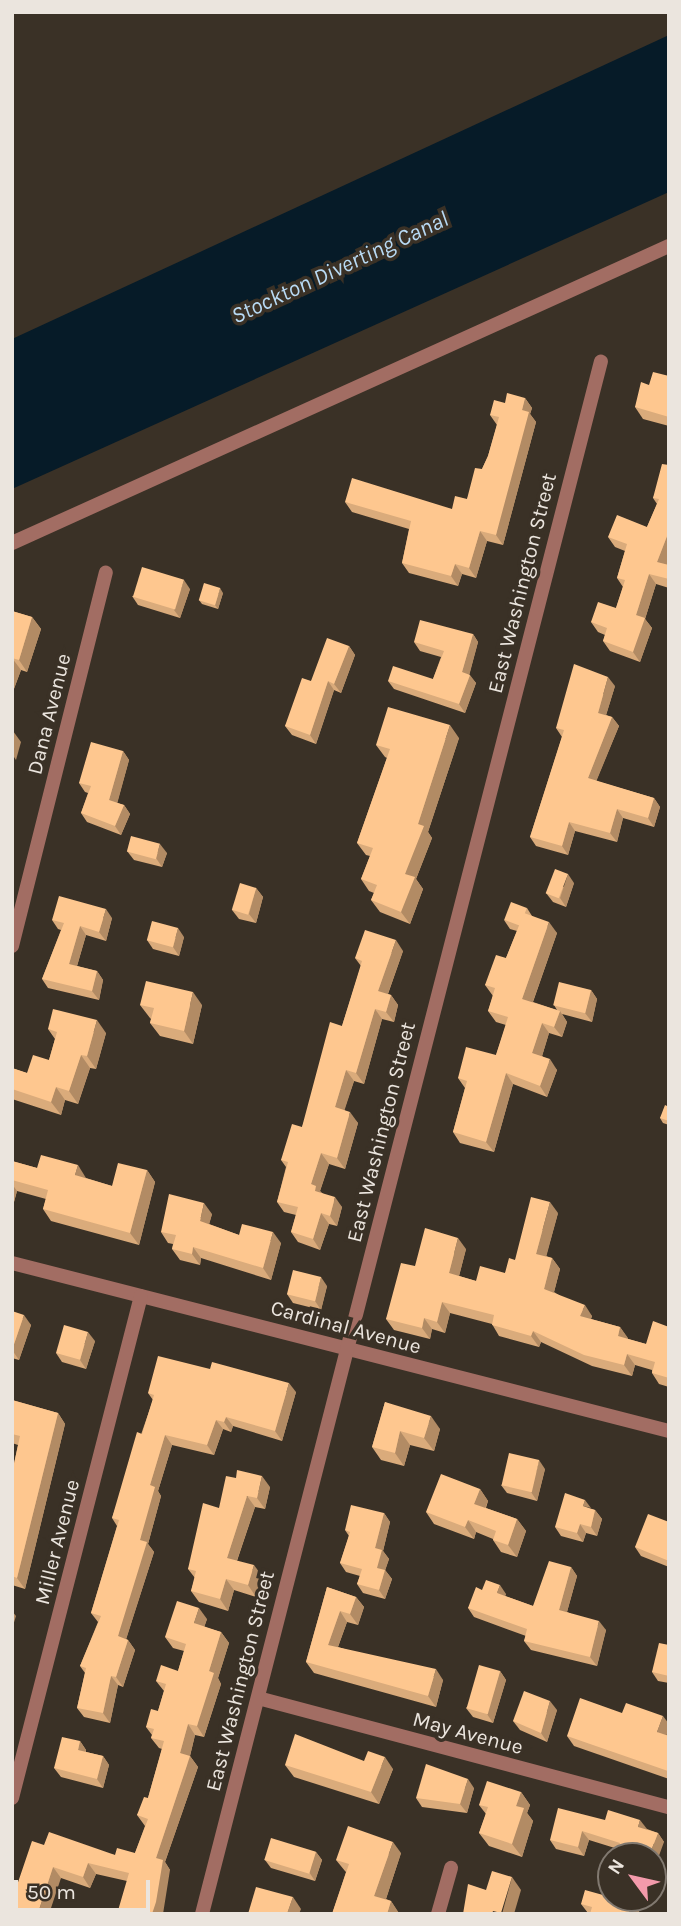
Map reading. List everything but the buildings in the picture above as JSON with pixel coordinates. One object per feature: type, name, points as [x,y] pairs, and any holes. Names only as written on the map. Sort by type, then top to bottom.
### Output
[{"type":"street","points":[[12,543],[669,246]]},
{"type":"street","name":"East Washington Street","points":[[202,1914],[601,360]]},
{"type":"street","name":"Dana Avenue","points":[[12,946],[106,573]]},
{"type":"street","name":"Cardinal Avenue","points":[[12,1263],[669,1431]]},
{"type":"street","name":"Miller Avenue","points":[[12,1798],[141,1296]]},
{"type":"street","name":"May Avenue","points":[[258,1698],[669,1807]]},
{"type":"street","points":[[438,1914],[451,1868]]},
{"type":"water","name":"Stockton Diverting Canal","points":[[669,35],[669,192],[12,489],[12,339]]}]
